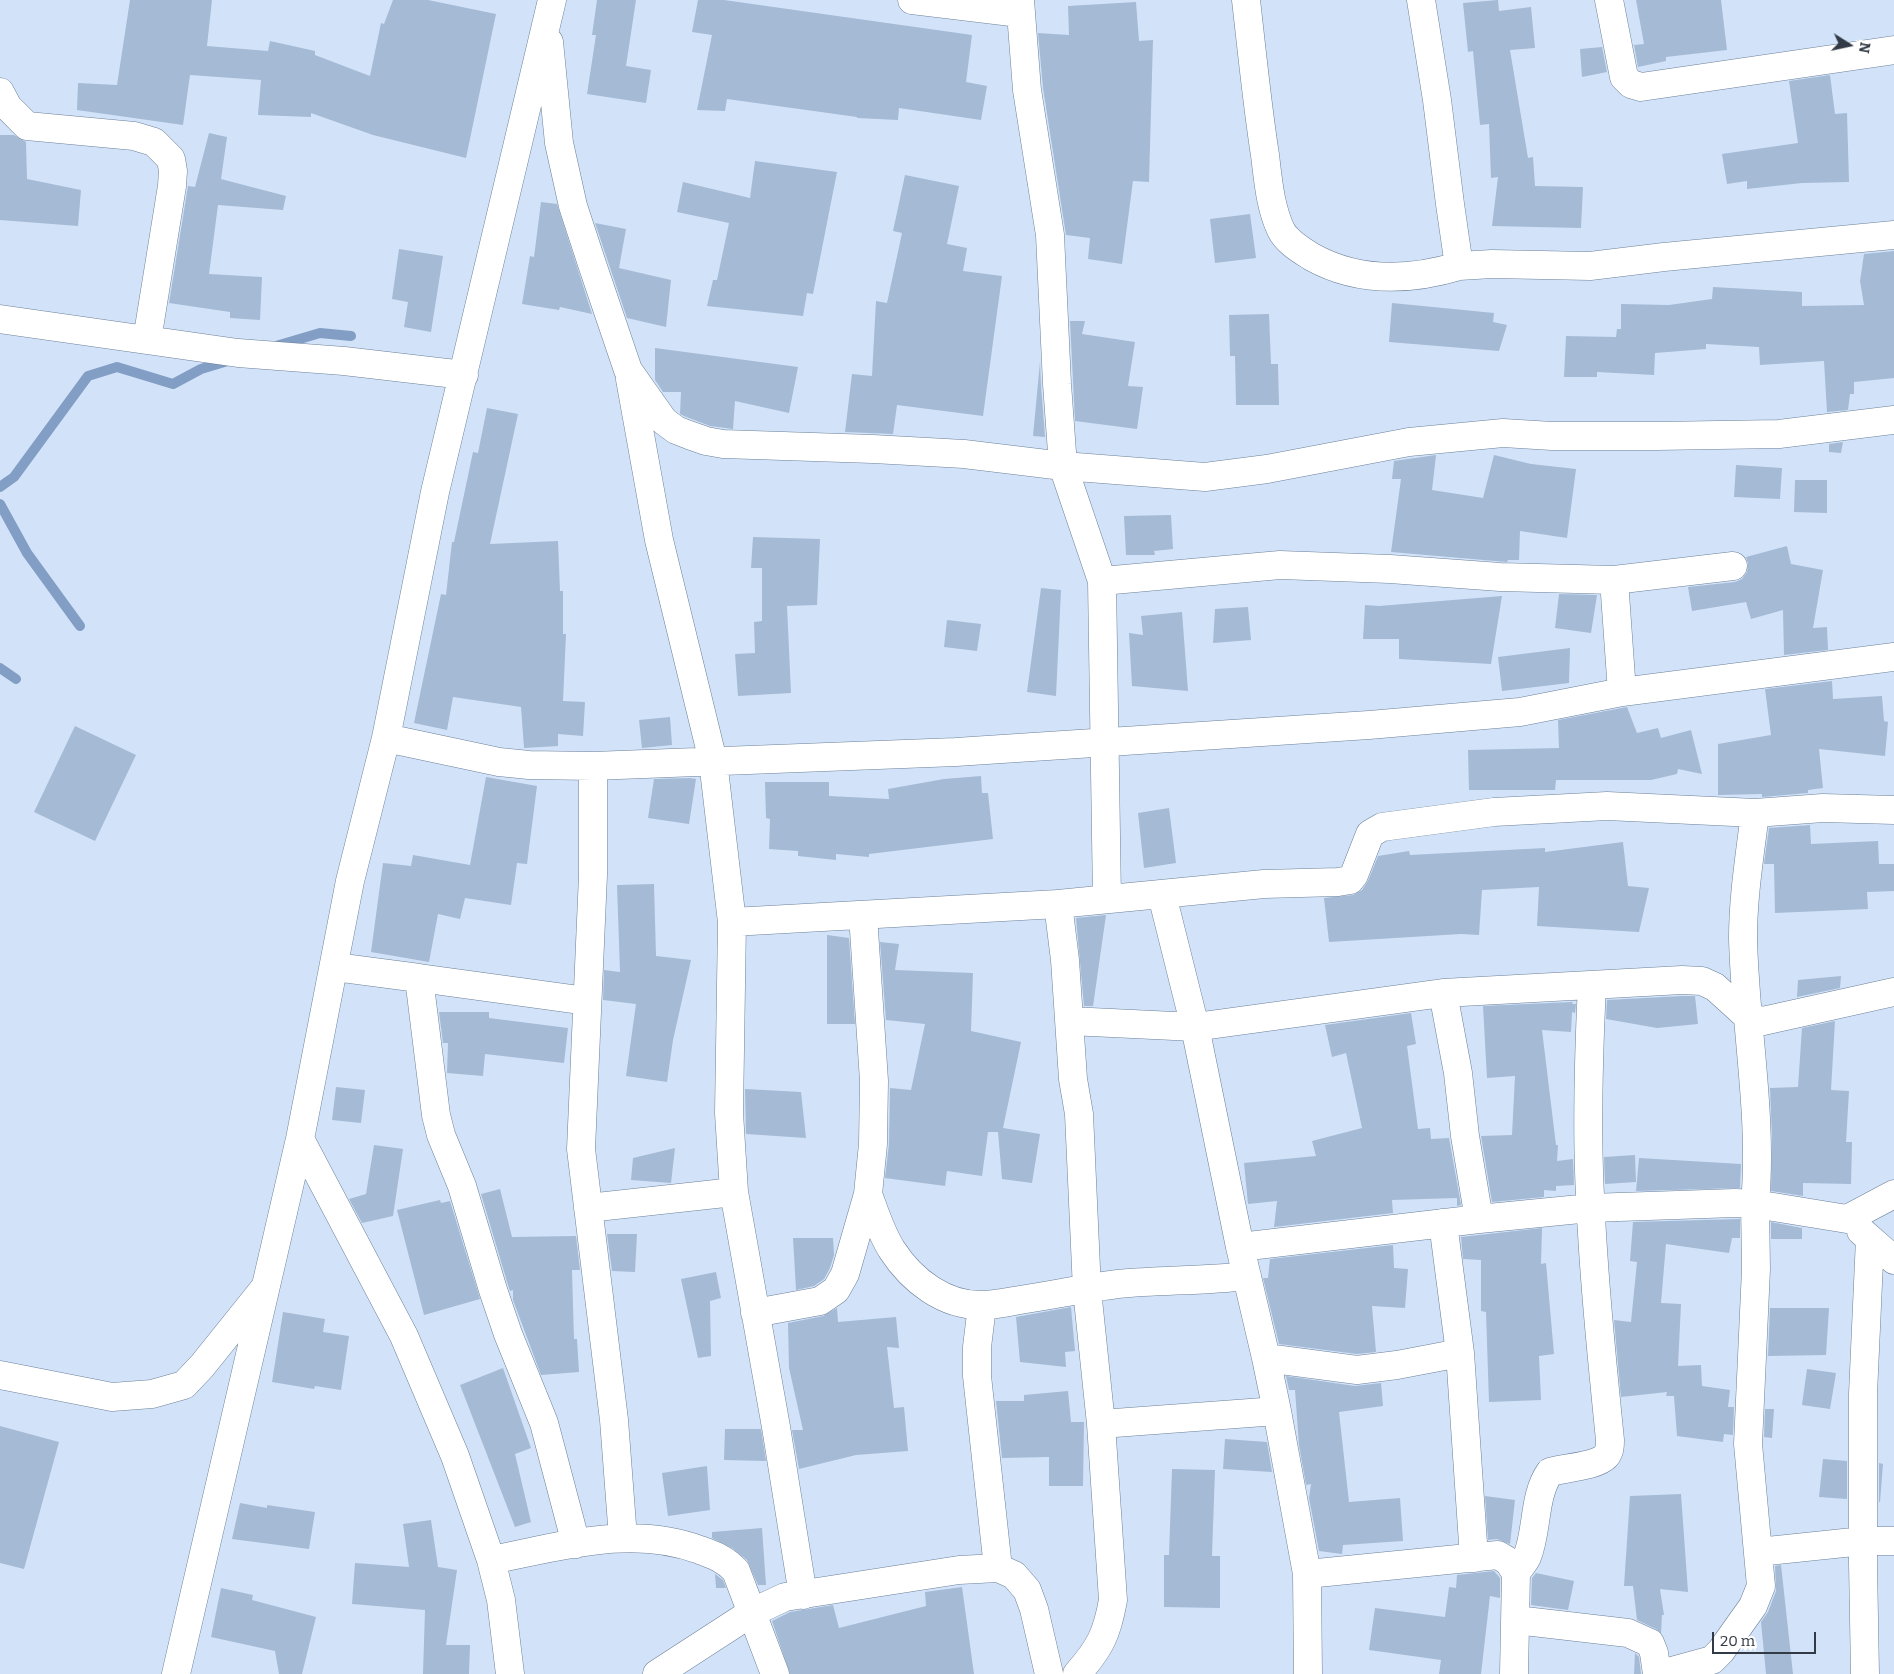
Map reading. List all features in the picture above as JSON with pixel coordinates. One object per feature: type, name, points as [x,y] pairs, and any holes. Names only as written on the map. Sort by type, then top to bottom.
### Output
[{"type":"street","points":[[912,0],[1020,6],[1027,90],[1050,235],[1063,466],[1102,581],[1107,899]]},
{"type":"street","points":[[1246,0],[1270,195],[1281,231],[1297,248],[1324,263],[1359,275],[1379,277],[1418,276],[1460,266],[1492,264],[1590,266],[1894,235]]},
{"type":"street","points":[[1421,0],[1460,266]]},
{"type":"street","points":[[1609,0],[1624,77],[1631,84],[1641,87],[1894,50]]},
{"type":"street","points":[[549,10],[559,143],[569,188],[592,264],[628,370],[659,540],[713,761],[732,922],[729,1112],[734,1192],[776,1427],[803,1594]]},
{"type":"street","points":[[176,1674],[268,1285],[300,1139],[335,967],[350,881],[386,738],[435,492],[549,10]]},
{"type":"street","points":[[0,92],[8,107],[27,126],[134,136],[154,142],[172,159],[172,186],[147,340]]},
{"type":"street","points":[[0,320],[238,353],[344,361],[464,374]]},
{"type":"street","points":[[628,370],[664,421],[676,430],[706,441],[723,444],[964,454],[1063,466],[1205,477],[1268,469],[1409,442],[1503,433],[1561,436],[1779,434],[1894,420]]},
{"type":"street","points":[[1102,581],[1280,565],[1390,569],[1500,577],[1614,580],[1733,566]]},
{"type":"street","points":[[1614,580],[1622,692]]},
{"type":"street","points":[[386,738],[499,762],[529,765],[593,766],[947,752],[1369,725],[1520,712],[1622,692],[1894,658]]},
{"type":"street","points":[[593,766],[593,876],[581,1149],[614,1420],[623,1538]]},
{"type":"street","points":[[732,922],[1058,904],[1264,884],[1338,882],[1350,880],[1357,870],[1361,852],[1370,834],[1382,827],[1494,812],[1607,806],[1755,813],[1823,808],[1894,810]]},
{"type":"street","points":[[1516,1620],[1628,1633],[1650,1643],[1659,1674],[1712,1660],[1722,1651],[1758,1597],[1761,1586],[1748,1444],[1756,1269],[1758,1137],[1748,1017],[1744,922],[1747,875],[1755,813]]},
{"type":"street","points":[[1162,895],[1195,1027],[1240,1247],[1266,1358],[1307,1574],[1301,1671]]},
{"type":"street","points":[[1058,904],[1065,960],[1073,1079],[1079,1114],[1087,1290],[1101,1424],[1113,1600],[1109,1626],[1099,1646],[1077,1674]]},
{"type":"street","points":[[755,1313],[820,1301],[836,1290],[845,1274],[868,1194],[874,1144],[874,1081],[863,914]]},
{"type":"street","points":[[335,967],[587,1001]]},
{"type":"street","points":[[419,978],[436,1115],[441,1135],[462,1186],[508,1334],[544,1423],[576,1544]]},
{"type":"street","points":[[1070,1021],[1195,1027],[1443,993],[1682,980],[1702,981],[1715,987],[1748,1017],[1763,1021],[1894,992]]},
{"type":"street","points":[[1516,1574],[1526,1558],[1546,1477],[1550,1472],[1597,1462],[1605,1457],[1609,1450],[1610,1440],[1597,1311],[1590,1208],[1588,1122],[1592,985]]},
{"type":"street","points":[[1443,993],[1458,1072],[1465,1136],[1479,1218]]},
{"type":"street","points":[[300,1139],[404,1336],[455,1456],[491,1560],[502,1608],[510,1674]]},
{"type":"street","points":[[588,1208],[734,1192]]},
{"type":"street","points":[[868,1194],[883,1232],[906,1269],[917,1280],[934,1292],[954,1301],[982,1306],[1118,1284],[1247,1276]]},
{"type":"street","points":[[1846,1219],[1894,1194]]},
{"type":"street","points":[[1240,1247],[1479,1218],[1590,1208],[1679,1204],[1756,1204],[1846,1219],[1894,1260]]},
{"type":"street","points":[[1443,1223],[1460,1353],[1474,1558]]},
{"type":"street","points":[[1865,1674],[1863,1394],[1870,1239]]},
{"type":"street","points":[[0,1375],[112,1397],[152,1394],[184,1385],[202,1366],[268,1285]]},
{"type":"street","points":[[982,1306],[977,1347],[977,1376],[998,1568]]},
{"type":"street","points":[[1266,1358],[1357,1370],[1397,1365],[1460,1353]]},
{"type":"street","points":[[1101,1424],[1277,1411]]},
{"type":"street","points":[[491,1560],[576,1544],[639,1537],[676,1542],[719,1557],[728,1562],[736,1571],[776,1674]]},
{"type":"street","points":[[1758,1552],[1864,1541],[1894,1541]]},
{"type":"street","points":[[1307,1574],[1498,1555],[1508,1561],[1516,1574],[1514,1674]]},
{"type":"street","points":[[657,1674],[751,1613],[785,1597],[959,1570],[998,1568],[1014,1575],[1027,1590],[1034,1609],[1049,1674]]},
{"type":"building","points":[[130,0],[212,0],[207,46],[268,51],[270,41],[315,51],[315,55],[370,76],[381,23],[384,24],[393,0],[428,0],[496,14],[466,158],[373,135],[311,113],[311,117],[258,115],[261,80],[190,75],[183,125],[77,110],[78,83],[117,85]]},
{"type":"building","points":[[597,0],[636,0],[626,66],[651,70],[646,103],[587,94],[596,35],[592,35]]},
{"type":"building","points":[[698,0],[724,0],[972,35],[966,82],[987,86],[981,120],[899,108],[898,120],[857,118],[727,99],[725,111],[697,110],[712,35],[692,32]]},
{"type":"building","points":[[1498,0],[1499,11],[1531,7],[1535,48],[1510,50],[1528,158],[1533,157],[1535,186],[1583,187],[1581,228],[1492,226],[1498,177],[1491,178],[1489,124],[1480,125],[1473,51],[1468,52],[1463,3]]},
{"type":"building","points":[[1636,0],[1721,0],[1727,50],[1666,57],[1666,61],[1638,67],[1634,45],[1644,44]]},
{"type":"building","points":[[1136,2],[1139,41],[1153,40],[1149,182],[1133,181],[1122,264],[1088,259],[1090,238],[1066,235],[1043,88],[1038,33],[1069,35],[1068,6]]},
{"type":"building","points":[[1602,47],[1607,72],[1582,77],[1580,49]]},
{"type":"building","points":[[1830,75],[1835,114],[1847,113],[1849,182],[1802,183],[1747,189],[1747,181],[1727,184],[1722,154],[1798,143],[1789,81]]},
{"type":"building","points":[[209,133],[227,137],[221,179],[286,196],[283,210],[218,205],[209,274],[262,277],[260,320],[230,318],[230,312],[169,303],[188,186],[195,187]]},
{"type":"building","points":[[0,135],[14,135],[26,142],[27,179],[81,190],[78,226],[0,220]]},
{"type":"building","points":[[755,161],[837,172],[813,294],[807,293],[803,316],[707,306],[713,280],[717,280],[729,223],[677,212],[683,182],[750,198]]},
{"type":"building","points":[[905,175],[959,186],[947,244],[967,248],[963,271],[1002,276],[983,416],[897,405],[893,434],[845,432],[852,374],[872,376],[876,301],[887,303],[902,233],[893,231]]},
{"type":"building","points":[[541,202],[557,204],[592,314],[560,307],[559,310],[522,304],[530,256],[534,257]]},
{"type":"building","points":[[1250,214],[1256,258],[1215,263],[1210,219]]},
{"type":"building","points":[[595,223],[626,229],[619,268],[671,280],[666,327],[627,318]]},
{"type":"building","points":[[399,249],[443,256],[431,332],[404,327],[408,302],[392,299]]},
{"type":"building","points":[[1894,251],[1894,378],[1854,382],[1854,394],[1850,394],[1848,410],[1827,412],[1824,361],[1760,365],[1759,347],[1706,344],[1706,349],[1655,353],[1654,375],[1597,372],[1597,377],[1564,377],[1566,336],[1616,337],[1617,329],[1621,329],[1621,304],[1669,305],[1712,299],[1713,287],[1802,292],[1802,306],[1864,305],[1860,281],[1864,254]]},
{"type":"building","points":[[1392,303],[1494,313],[1493,322],[1507,325],[1499,351],[1389,342]]},
{"type":"building","points":[[1269,314],[1271,364],[1278,364],[1279,405],[1236,405],[1235,356],[1230,356],[1229,315]]},
{"type":"building","points":[[1070,321],[1085,321],[1082,334],[1135,342],[1128,386],[1143,387],[1137,429],[1075,421]]},
{"type":"building","points":[[655,348],[798,367],[789,413],[735,401],[733,429],[710,426],[684,416],[680,414],[681,392],[663,392],[655,380]]},
{"type":"building","points":[[1040,362],[1041,385],[1045,437],[1033,436]]},
{"type":"building","points":[[487,408],[518,414],[490,544],[558,541],[560,591],[563,591],[563,634],[566,634],[563,701],[585,702],[583,736],[558,734],[558,746],[524,748],[521,707],[453,697],[447,730],[414,723],[441,594],[446,595],[452,542],[454,542],[473,452],[478,453]]},
{"type":"building","points":[[1843,442],[1841,453],[1829,452],[1829,444]]},
{"type":"building","points":[[1436,455],[1432,490],[1483,498],[1494,455],[1531,464],[1576,469],[1567,538],[1520,531],[1519,560],[1508,560],[1507,562],[1391,552],[1401,479],[1392,479],[1394,461]]},
{"type":"building","points":[[1736,465],[1782,468],[1780,499],[1734,497]]},
{"type":"building","points":[[1795,480],[1827,480],[1827,513],[1794,512]]},
{"type":"building","points":[[1171,515],[1173,549],[1154,551],[1155,555],[1126,555],[1124,516]]},
{"type":"building","points":[[753,537],[820,539],[817,605],[787,606],[791,693],[738,696],[735,654],[755,653],[754,622],[762,621],[762,568],[751,568]]},
{"type":"building","points":[[1787,546],[1791,564],[1823,570],[1813,628],[1827,627],[1828,650],[1784,655],[1783,610],[1751,619],[1746,602],[1692,611],[1688,587],[1735,582],[1742,579],[1747,572],[1748,564],[1746,557]]},
{"type":"building","points":[[1041,588],[1061,590],[1056,696],[1027,692]]},
{"type":"building","points":[[1559,594],[1597,595],[1591,633],[1555,628]]},
{"type":"building","points":[[1502,596],[1491,664],[1399,659],[1399,639],[1363,639],[1365,605],[1379,606]]},
{"type":"building","points":[[1248,607],[1251,640],[1213,643],[1215,609]]},
{"type":"building","points":[[1182,612],[1188,691],[1132,686],[1129,633],[1143,635],[1141,616]]},
{"type":"building","points":[[947,620],[981,624],[977,651],[944,647]]},
{"type":"building","points":[[1570,648],[1569,683],[1502,691],[1498,657]]},
{"type":"building","points":[[1832,681],[1833,699],[1882,696],[1884,721],[1888,722],[1885,756],[1819,749],[1823,788],[1808,790],[1808,793],[1762,797],[1762,794],[1718,795],[1718,744],[1771,735],[1765,689]]},
{"type":"building","points":[[1627,707],[1637,733],[1658,728],[1661,738],[1691,730],[1702,774],[1678,769],[1677,774],[1651,780],[1556,780],[1555,790],[1469,790],[1468,750],[1559,748],[1558,720]]},
{"type":"building","points":[[670,717],[672,745],[642,748],[639,720]]},
{"type":"building","points":[[75,726],[136,755],[95,841],[34,812]]},
{"type":"building","points":[[981,776],[982,793],[988,793],[993,839],[869,854],[869,857],[836,854],[836,860],[798,856],[798,851],[769,849],[770,819],[766,818],[765,782],[829,782],[829,796],[889,799],[888,789],[944,779]]},
{"type":"building","points":[[486,777],[537,786],[527,864],[517,863],[511,905],[465,898],[460,919],[438,914],[429,962],[371,952],[383,863],[411,866],[413,855],[470,865]]},
{"type":"building","points":[[654,779],[696,779],[689,824],[648,818]]},
{"type":"building","points":[[1169,808],[1176,863],[1144,868],[1138,813]]},
{"type":"building","points":[[1810,825],[1811,844],[1878,841],[1879,864],[1894,864],[1894,891],[1867,892],[1868,909],[1775,913],[1774,864],[1764,864],[1769,828]]},
{"type":"building","points":[[1623,842],[1628,886],[1649,888],[1639,932],[1537,926],[1539,887],[1482,890],[1479,935],[1461,934],[1329,942],[1324,898],[1353,895],[1362,890],[1368,881],[1378,856],[1409,851],[1410,855],[1545,848],[1545,852]]},
{"type":"building","points":[[654,884],[656,956],[691,960],[673,1040],[667,1082],[626,1076],[636,1004],[603,1000],[604,970],[620,972],[617,885]]},
{"type":"building","points":[[1106,915],[1093,1006],[1084,1006],[1076,918]]},
{"type":"building","points":[[827,935],[849,938],[855,1024],[827,1024]]},
{"type":"building","points":[[880,942],[899,944],[895,970],[973,973],[971,1031],[1021,1042],[1003,1128],[1040,1134],[1032,1183],[1002,1179],[998,1132],[988,1132],[982,1176],[947,1171],[945,1186],[885,1178],[889,1144],[890,1088],[911,1090],[925,1024],[886,1020]]},
{"type":"building","points":[[1841,976],[1840,988],[1797,997],[1798,980]]},
{"type":"building","points":[[1695,996],[1698,1024],[1657,1028],[1606,1019],[1607,1000]]},
{"type":"building","points":[[1573,1002],[1572,1004],[1576,1004],[1575,1013],[1572,1012],[1571,1032],[1542,1030],[1556,1145],[1558,1145],[1557,1161],[1573,1159],[1574,1185],[1556,1186],[1556,1191],[1544,1190],[1544,1197],[1492,1202],[1481,1136],[1512,1135],[1515,1076],[1487,1078],[1483,1006]]},
{"type":"building","points":[[439,1012],[489,1012],[489,1018],[568,1028],[564,1063],[485,1054],[483,1076],[447,1073],[448,1043],[443,1043]]},
{"type":"building","points":[[1411,1013],[1416,1044],[1407,1046],[1418,1129],[1430,1128],[1431,1139],[1449,1138],[1461,1205],[1457,1206],[1457,1198],[1392,1200],[1393,1213],[1274,1227],[1277,1201],[1248,1204],[1244,1163],[1316,1156],[1312,1141],[1362,1128],[1346,1053],[1332,1057],[1325,1025]]},
{"type":"building","points":[[1835,1021],[1831,1090],[1849,1091],[1846,1142],[1852,1142],[1851,1184],[1803,1183],[1803,1196],[1771,1191],[1772,1138],[1770,1088],[1798,1087],[1802,1028]]},
{"type":"building","points":[[336,1087],[365,1090],[361,1123],[332,1120]]},
{"type":"building","points":[[745,1089],[801,1092],[806,1138],[746,1134]]},
{"type":"building","points":[[374,1145],[403,1149],[393,1216],[362,1223],[349,1199],[366,1194]]},
{"type":"building","points":[[675,1148],[671,1183],[631,1180],[633,1158]]},
{"type":"building","points":[[1635,1155],[1636,1182],[1605,1184],[1604,1157]]},
{"type":"building","points":[[1639,1158],[1741,1164],[1740,1188],[1636,1191]]},
{"type":"building","points":[[500,1189],[512,1237],[576,1236],[580,1270],[572,1270],[574,1339],[577,1339],[579,1372],[541,1375],[513,1300],[513,1290],[510,1291],[508,1285],[481,1194]]},
{"type":"building","points":[[440,1200],[441,1203],[450,1201],[480,1299],[424,1315],[397,1210]]},
{"type":"building","points":[[1740,1219],[1740,1238],[1732,1238],[1729,1253],[1666,1244],[1661,1303],[1681,1304],[1678,1366],[1701,1365],[1702,1386],[1730,1390],[1728,1407],[1734,1407],[1733,1435],[1724,1434],[1723,1442],[1677,1436],[1674,1396],[1666,1396],[1667,1392],[1621,1397],[1614,1320],[1631,1322],[1637,1262],[1630,1261],[1633,1222]]},
{"type":"building","points":[[1771,1222],[1802,1228],[1802,1239],[1771,1239]]},
{"type":"building","points":[[1542,1228],[1541,1264],[1546,1263],[1554,1354],[1539,1356],[1541,1400],[1489,1402],[1486,1312],[1481,1311],[1481,1260],[1463,1259],[1461,1237]]},
{"type":"building","points":[[607,1234],[637,1234],[635,1272],[612,1271]]},
{"type":"building","points":[[793,1238],[833,1238],[834,1255],[830,1268],[824,1279],[814,1286],[796,1290]]},
{"type":"building","points":[[1393,1245],[1394,1268],[1408,1269],[1405,1308],[1372,1306],[1376,1352],[1357,1354],[1279,1344],[1263,1278],[1268,1278],[1270,1259]]},
{"type":"building","points":[[716,1272],[721,1298],[710,1301],[711,1356],[698,1358],[681,1279]]},
{"type":"building","points":[[1071,1307],[1075,1351],[1065,1352],[1066,1367],[1020,1362],[1016,1317]]},
{"type":"building","points":[[837,1308],[838,1322],[896,1317],[899,1348],[887,1347],[894,1408],[904,1407],[908,1451],[856,1455],[799,1469],[792,1430],[803,1430],[789,1368],[788,1323],[823,1316]]},
{"type":"building","points":[[1770,1308],[1829,1308],[1826,1355],[1768,1356]]},
{"type":"building","points":[[283,1312],[325,1319],[323,1332],[349,1336],[341,1390],[315,1386],[314,1389],[272,1382]]},
{"type":"building","points":[[503,1368],[531,1448],[515,1454],[531,1522],[515,1527],[460,1385]]},
{"type":"building","points":[[1807,1369],[1836,1373],[1830,1409],[1802,1405]]},
{"type":"building","points":[[1286,1376],[1355,1386],[1381,1383],[1383,1406],[1339,1412],[1349,1502],[1400,1498],[1403,1541],[1343,1545],[1342,1554],[1319,1551],[1309,1498],[1311,1484],[1306,1485],[1299,1445],[1295,1390],[1289,1390]]},
{"type":"building","points":[[1068,1391],[1071,1422],[1084,1422],[1083,1486],[1049,1486],[1049,1457],[1002,1458],[996,1401],[1024,1401],[1024,1395]]},
{"type":"building","points":[[1765,1409],[1774,1409],[1772,1438],[1764,1437]]},
{"type":"building","points":[[0,1426],[59,1442],[24,1569],[0,1563]]},
{"type":"building","points":[[725,1429],[761,1429],[766,1461],[724,1460]]},
{"type":"building","points":[[1225,1439],[1267,1442],[1272,1472],[1223,1469]]},
{"type":"building","points":[[1823,1459],[1847,1461],[1847,1499],[1819,1497]]},
{"type":"building","points":[[1879,1463],[1883,1464],[1880,1502],[1879,1502]]},
{"type":"building","points":[[707,1466],[710,1510],[668,1516],[662,1473]]},
{"type":"building","points":[[1172,1469],[1215,1470],[1212,1556],[1220,1556],[1220,1608],[1164,1607],[1164,1555],[1169,1555]]},
{"type":"building","points":[[1681,1494],[1688,1592],[1660,1589],[1664,1615],[1662,1615],[1661,1634],[1656,1629],[1637,1620],[1633,1586],[1624,1586],[1630,1496]]},
{"type":"building","points":[[1485,1496],[1515,1500],[1510,1544],[1497,1539],[1488,1540]]},
{"type":"building","points":[[240,1503],[267,1508],[267,1505],[315,1512],[309,1549],[232,1539]]},
{"type":"building","points":[[431,1520],[438,1567],[457,1570],[446,1645],[470,1645],[469,1674],[423,1674],[425,1610],[352,1604],[355,1563],[409,1567],[403,1524]]},
{"type":"building","points":[[762,1528],[766,1585],[758,1585],[747,1560],[732,1548],[712,1538],[712,1532]]},
{"type":"building","points":[[1781,1565],[1793,1674],[1766,1674],[1761,1622],[1768,1612],[1776,1591],[1775,1566]]},
{"type":"building","points":[[1494,1571],[1500,1578],[1500,1598],[1490,1596],[1481,1674],[1439,1674],[1441,1660],[1369,1650],[1375,1608],[1445,1617],[1449,1587],[1456,1588],[1457,1575]]},
{"type":"building","points":[[1536,1573],[1574,1581],[1568,1610],[1531,1605],[1532,1578]]},
{"type":"building","points":[[715,1574],[723,1580],[726,1588],[716,1588]]},
{"type":"building","points":[[962,1587],[974,1674],[790,1674],[772,1621],[790,1612],[833,1605],[839,1628],[926,1606],[925,1592]]},
{"type":"building","points":[[221,1588],[253,1595],[252,1600],[316,1617],[302,1674],[279,1674],[275,1651],[211,1637]]},
{"type":"building","points":[[1635,1653],[1639,1657],[1641,1674],[1634,1674]]},
{"type":"waterway","points":[[276,346],[320,333],[351,336]]},
{"type":"waterway","points":[[0,487],[14,477],[88,376],[117,367],[173,384],[201,369],[231,360]]},
{"type":"waterway","points":[[0,504],[27,553],[80,626]]},
{"type":"waterway","points":[[0,668],[16,679]]}]
